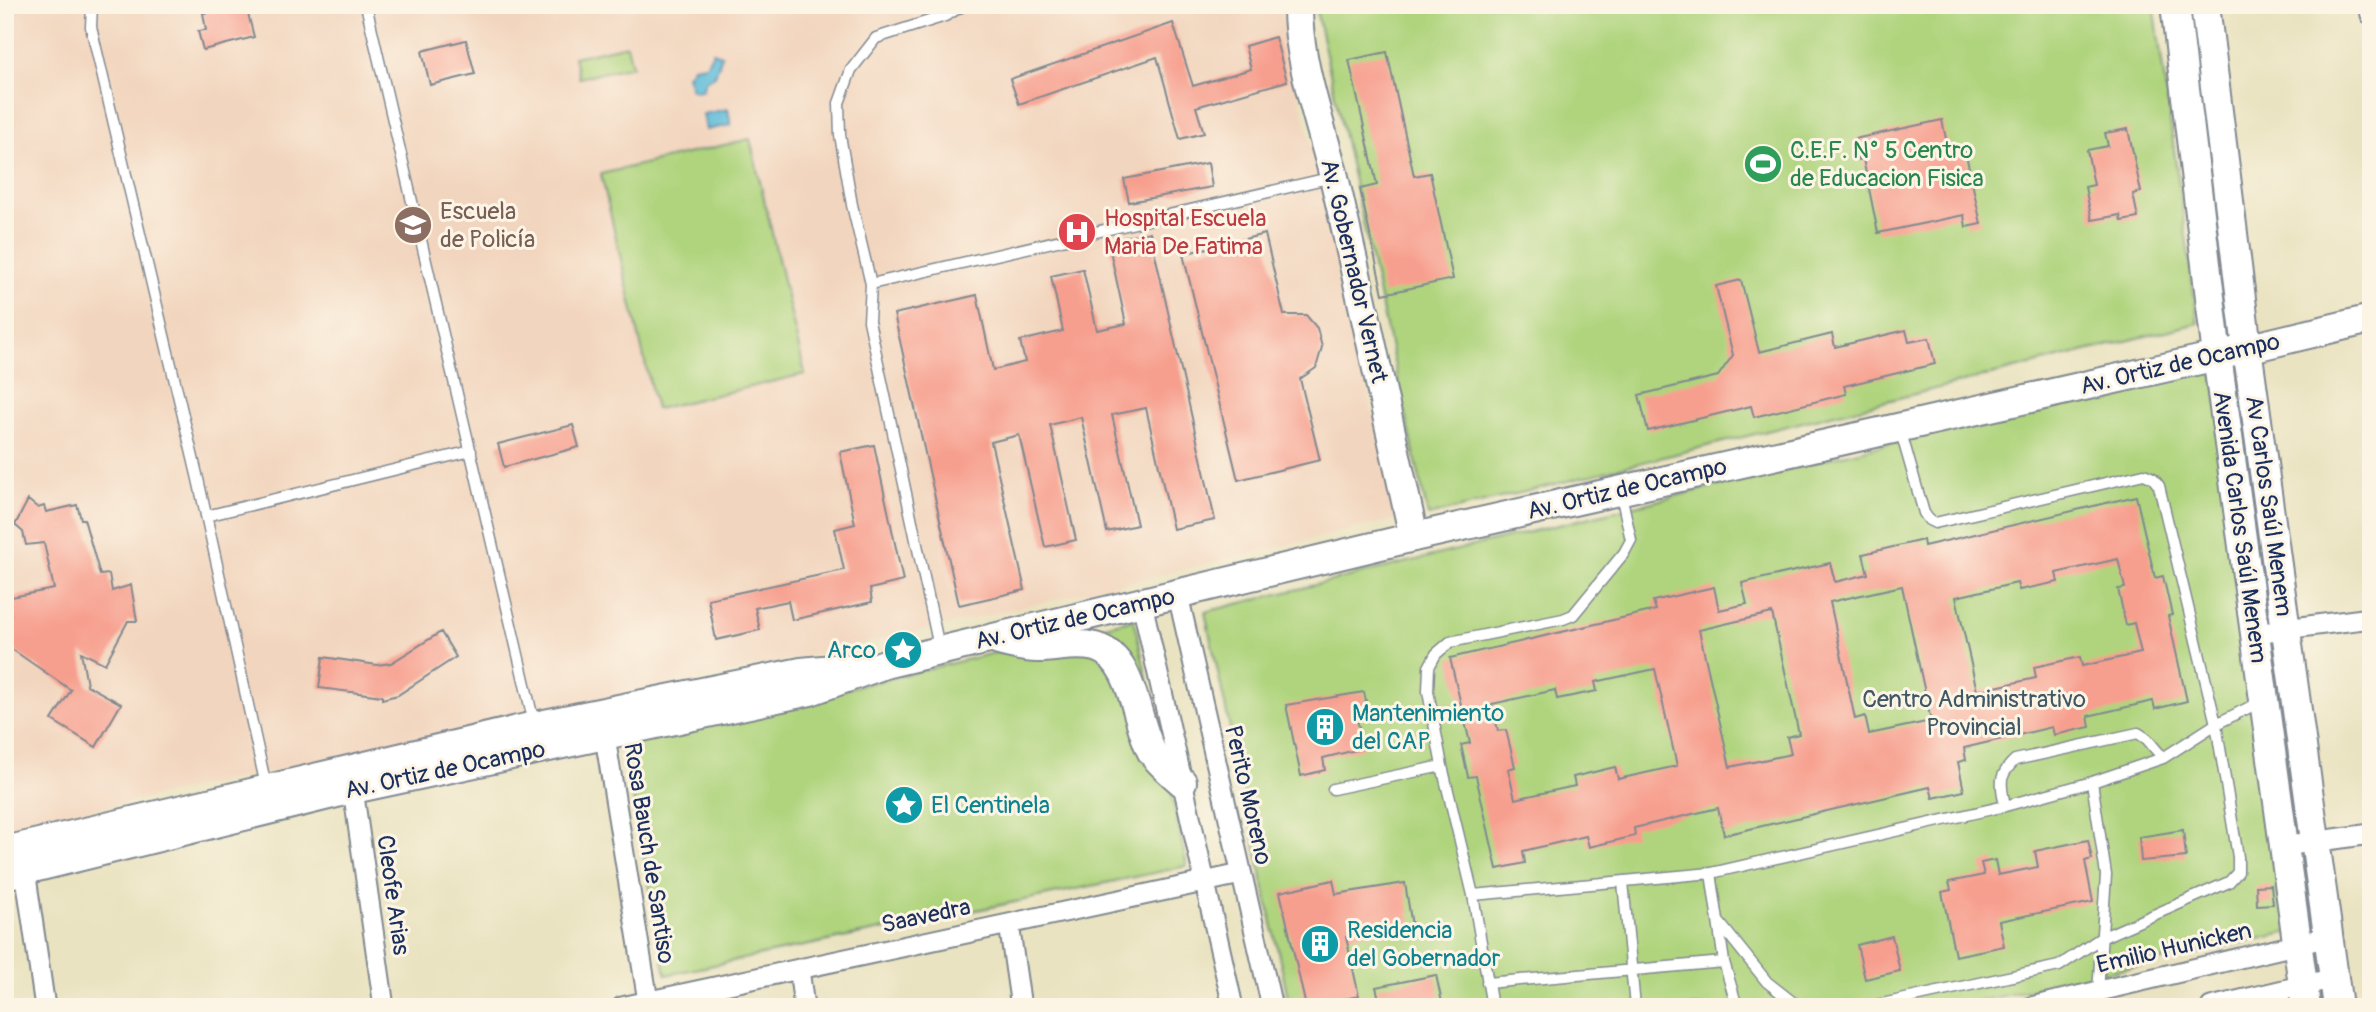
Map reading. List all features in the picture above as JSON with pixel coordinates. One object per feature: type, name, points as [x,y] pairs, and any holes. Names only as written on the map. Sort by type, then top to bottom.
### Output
[{"type":"main road","name":"Av. Gobernador Vernet","points":[[1298,5],[1300,36],[1414,537]]},
{"type":"main road","name":"Avenida Carlos Saúl Menem","points":[[2175,5],[2217,356],[2305,996]]},
{"type":"main road","name":"Av Carlos Saúl Menem","points":[[2205,5],[2246,348],[2297,696],[2338,1007]]},
{"type":"main road","name":"Av. Ortiz de Ocampo","points":[[12,865],[353,789],[801,672],[885,664],[1414,537],[2371,319]]},
{"type":"main road","points":[[990,639],[1035,648],[1077,643],[1099,648],[1112,656],[1125,673],[1144,735],[1154,755],[1182,782]]},
{"type":"main road","name":"Av. Ortiz de Ocampo","points":[[12,865],[267,789],[535,726],[603,725]]},
{"type":"street","points":[[2369,5],[2371,15]]},
{"type":"street","name":"Perito Moreno","points":[[1178,595],[1272,1007]]},
{"type":"street","points":[[1142,603],[1233,1007]]},
{"type":"street","points":[[2254,633],[2371,618]]},
{"type":"street","points":[[2263,701],[2297,696]]},
{"type":"street","name":"Rosa Bauch de Santiso","points":[[603,725],[648,1001]]},
{"type":"street","name":"Cleofe Arias","points":[[353,789],[384,1007]]},
{"type":"street","points":[[2283,846],[2371,834]]},
{"type":"street","points":[[12,865],[44,1007]]},
{"type":"street","name":"Saavedra","points":[[621,1007],[1241,874]]},
{"type":"street","points":[[1009,924],[1021,1007]]},
{"type":"street","name":"Emilio Hunicken","points":[[2031,1007],[2099,999],[2329,937]]},
{"type":"street","points":[[799,969],[804,1007]]},
{"type":"street","points":[[2211,1007],[2305,996],[2335,978]]},
{"type":"lane","points":[[92,5],[91,27],[267,789]]},
{"type":"lane","points":[[366,5],[535,726]]},
{"type":"lane","points":[[940,651],[869,321],[871,284],[852,205],[840,135],[838,103],[851,70],[876,38],[945,16],[964,5]]},
{"type":"lane","points":[[871,284],[1334,177]]},
{"type":"lane","points":[[1868,1007],[2059,966],[2102,938],[2229,882],[2238,872],[2238,857],[2216,724],[2159,486],[2153,478],[2144,474],[1934,523],[1924,513],[1900,428]]},
{"type":"lane","points":[[206,516],[471,452]]},
{"type":"lane","points":[[1492,1007],[1473,895],[1442,766],[1428,691],[1429,667],[1436,654],[1450,642],[1563,619],[1573,614],[1624,553],[1631,540],[1620,490]]},
{"type":"lane","points":[[1473,895],[1711,873],[2005,806],[2092,782],[2163,758],[2216,724],[2263,701]]},
{"type":"lane","points":[[2005,806],[2001,781],[2004,770],[2015,760],[2138,733],[2163,758]]},
{"type":"lane","points":[[1333,789],[1442,766]]},
{"type":"lane","points":[[2092,782],[2106,875],[2099,999]]},
{"type":"lane","points":[[1711,873],[1724,962],[1737,1007]]},
{"type":"lane","points":[[1623,882],[1635,1007]]},
{"type":"lane","points":[[1718,920],[1767,982],[1798,1007]]},
{"type":"lane","points":[[1487,983],[1724,962]]},
{"type":"shaded area","name":"Escuela de Policía","points":[[5,5],[1284,5],[1282,19],[1397,519],[916,632],[5,829]]},
{"type":"green space","name":"C.E.F. N° 5 Centro de Educacion Fisica","points":[[1315,5],[2154,5],[2198,323],[1428,516]]},
{"type":"green space","points":[[627,45],[632,66],[579,78],[574,57]]},
{"type":"green space","points":[[750,139],[805,374],[656,409],[601,174]]},
{"type":"green space","name":"Centro Administrativo Provincial","points":[[2212,364],[2290,932],[1953,1007],[1290,1007],[1205,612]]},
{"type":"green space","name":"El Centinela","points":[[1134,619],[1187,866],[666,975],[623,743]]},
{"type":"water","points":[[713,52],[722,55],[715,76],[705,81],[702,91],[692,90],[687,76],[693,67],[706,65]]},
{"type":"water","points":[[728,109],[731,125],[706,130],[703,114]]},
{"type":"building","points":[[246,6],[254,37],[203,50],[198,31],[206,30],[203,13]]},
{"type":"building","points":[[1173,23],[1193,86],[1251,69],[1245,46],[1275,37],[1287,81],[1196,107],[1204,133],[1180,139],[1157,57],[1019,104],[1010,79]]},
{"type":"building","points":[[466,40],[475,74],[430,85],[422,51]]},
{"type":"building","points":[[1387,52],[1414,176],[1430,173],[1453,279],[1383,294],[1360,189],[1377,185],[1349,60]]},
{"type":"building","points":[[1942,120],[1949,153],[1965,150],[1981,224],[1966,227],[1964,215],[1878,233],[1863,159],[1858,160],[1854,139]]},
{"type":"building","points":[[2128,129],[2141,192],[2133,194],[2138,218],[2121,221],[2120,215],[2092,220],[2085,187],[2094,185],[2087,150],[2108,146],[2105,133]]},
{"type":"building","points":[[1208,163],[1212,187],[1129,202],[1124,179]]},
{"type":"building","points":[[1150,232],[1215,520],[1173,529],[1146,408],[1112,415],[1137,525],[1107,532],[1081,417],[1050,425],[1076,540],[1045,547],[1019,435],[991,442],[1025,590],[959,605],[894,314],[977,295],[993,370],[1025,362],[1020,341],[1063,331],[1051,276],[1083,269],[1097,330],[1126,324],[1108,241]]},
{"type":"building","points":[[1265,234],[1284,315],[1306,315],[1317,328],[1322,347],[1316,368],[1300,379],[1320,460],[1238,480],[1183,254]]},
{"type":"building","points":[[1741,280],[1759,352],[1832,334],[1835,347],[1906,330],[1909,342],[1929,338],[1935,364],[1844,386],[1846,394],[1754,417],[1751,406],[1648,431],[1639,395],[1718,376],[1733,355],[1716,286]]},
{"type":"building","points":[[573,425],[579,447],[504,467],[498,444]]},
{"type":"building","points":[[874,445],[903,581],[870,589],[872,602],[792,620],[788,601],[755,608],[760,630],[716,640],[708,599],[844,570],[835,529],[855,524],[840,452]]},
{"type":"building","points":[[2136,496],[2155,578],[2163,576],[2172,615],[2168,616],[2187,701],[2155,709],[2153,701],[2088,716],[2090,727],[2054,735],[2052,727],[1964,748],[1966,760],[1958,762],[1964,791],[1933,798],[1930,787],[1724,835],[1718,808],[1634,828],[1635,836],[1589,847],[1586,836],[1523,851],[1525,863],[1497,869],[1476,776],[1468,777],[1461,745],[1470,743],[1450,658],[1656,610],[1653,601],[1714,587],[1719,610],[1747,604],[1742,583],[1830,563],[1835,582],[1868,574],[1863,554],[1923,540],[1924,546]],"holes":[[[2118,559],[2125,588],[2118,589],[2126,625],[2134,623],[2141,653],[2082,666],[2080,657],[2034,667],[2036,678],[1977,691],[1956,597],[2017,583],[2019,590],[2058,582],[2056,573]],[[1902,586],[1931,721],[1869,734],[1865,716],[1855,719],[1830,602]],[[1772,613],[1799,734],[1787,737],[1791,754],[1730,767],[1699,630]],[[1655,669],[1677,766],[1618,779],[1615,767],[1573,777],[1575,786],[1515,799],[1508,769],[1515,767],[1506,730],[1498,731],[1492,704],[1555,690],[1557,699],[1597,691],[1595,682]]]},
{"type":"building","points":[[28,500],[38,508],[44,506],[46,512],[77,505],[81,519],[84,519],[100,575],[109,574],[112,591],[131,585],[137,621],[128,621],[105,664],[81,652],[87,685],[121,704],[96,747],[52,720],[71,690],[13,650],[5,652],[5,616],[11,615],[6,598],[54,589],[44,543],[26,545],[23,532],[15,525]]},
{"type":"building","points":[[441,632],[456,657],[398,695],[382,699],[382,696],[319,688],[323,657],[377,665],[391,663]]},
{"type":"building","name":"Mantenimiento del CAP","points":[[1364,692],[1369,716],[1357,719],[1364,748],[1323,758],[1325,770],[1301,776],[1286,705]]},
{"type":"building","points":[[2183,830],[2186,857],[2141,861],[2139,837]]},
{"type":"building","points":[[2088,840],[2092,859],[2085,861],[2093,902],[1999,921],[2004,946],[1955,956],[1942,892],[1951,890],[1949,882],[1984,875],[1981,863],[1995,860],[1998,875],[2038,867],[2035,851]]},
{"type":"building","name":"Residencia del Gobernador","points":[[1333,880],[1336,894],[1405,883],[1412,926],[1346,937],[1359,996],[1306,1007],[1280,892]]},
{"type":"building","points":[[2271,885],[2273,904],[2257,905],[2256,886]]},
{"type":"building","points":[[1892,936],[1900,971],[1865,979],[1857,945]]},
{"type":"building","points":[[1436,975],[1443,1007],[1424,1007],[1424,1003],[1408,1007],[1381,1007],[1376,987]]},
{"type":"place","name":"C.E.F. N° 5 Centro de Educacion Fisica","points":[[1763,164]]},
{"type":"place","name":"Escuela de Policía","points":[[413,225]]},
{"type":"place","name":"Hospital Escuela Maria De Fatima","points":[[1077,232]]},
{"type":"place","name":"Arco","points":[[903,650]]},
{"type":"place","name":"Mantenimiento del CAP","points":[[1325,727]]},
{"type":"place","name":"El Centinela","points":[[904,805]]},
{"type":"place","name":"Residencia del Gobernador","points":[[1320,944]]}]
